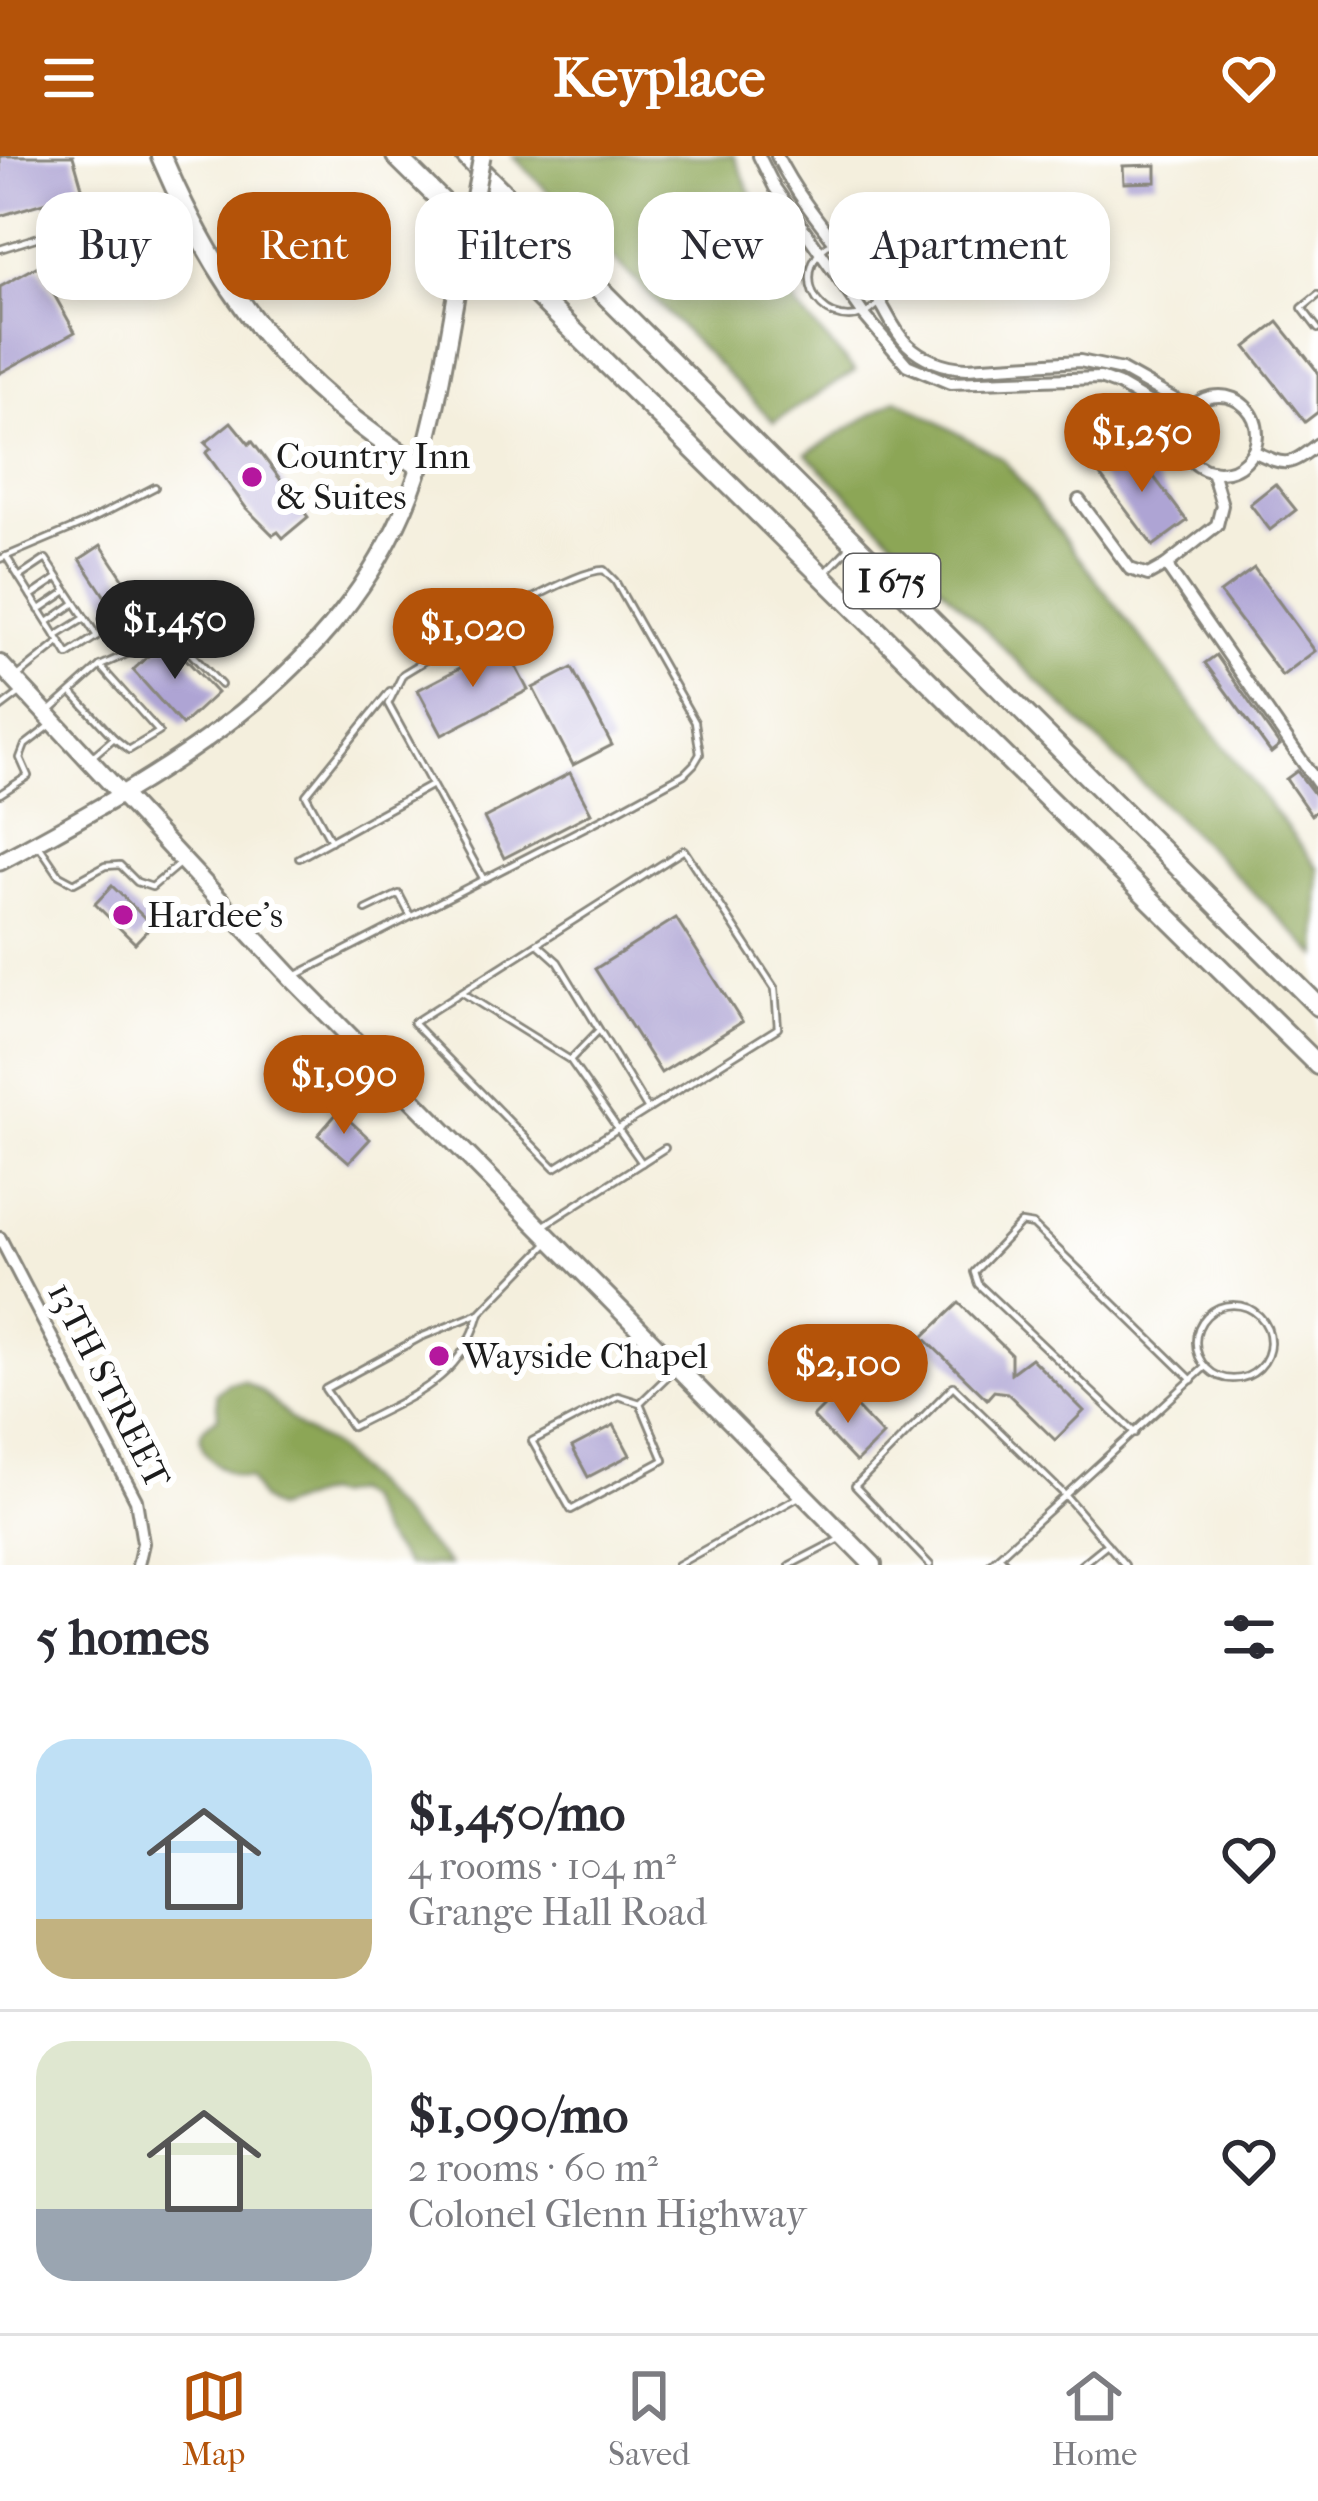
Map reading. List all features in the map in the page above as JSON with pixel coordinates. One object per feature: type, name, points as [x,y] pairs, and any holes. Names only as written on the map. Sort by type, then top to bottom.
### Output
[{"type":"highway","points":[[161,156],[203,249],[262,333],[352,420],[420,466]]},
{"type":"highway","name":"I 675","points":[[396,156],[1318,1065]]},
{"type":"highway","name":"I 675","points":[[466,156],[1318,1006]]},
{"type":"main road","points":[[4,860],[122,794],[233,721],[306,657],[378,560],[420,466],[436,407],[482,156]]},
{"type":"main road","points":[[0,664],[292,978],[873,1565]]},
{"type":"street","points":[[759,156],[775,188],[864,315],[907,365],[950,383],[1100,378],[1183,422]]},
{"type":"street","points":[[777,156],[788,180],[829,231]]},
{"type":"street","points":[[881,302],[909,347],[949,367],[1081,361],[1122,370],[1190,408]]},
{"type":"street","points":[[1079,500],[1130,569],[1148,575],[1217,525],[1222,505],[1212,472],[1188,457],[1182,446],[1183,422],[1190,408],[1216,396],[1239,402],[1256,428],[1253,451],[1239,466],[1212,472]]},
{"type":"street","points":[[1253,451],[1282,465],[1295,462],[1318,444]]},
{"type":"street","points":[[1166,565],[1318,784]]},
{"type":"street","name":"13TH STREET","points":[[0,1238],[136,1500],[143,1543],[138,1565]]},
{"type":"lane","points":[[0,249],[36,238]]},
{"type":"lane","points":[[829,246],[820,251],[811,269],[815,298],[834,315],[848,318],[864,315],[881,302]]},
{"type":"lane","points":[[1318,295],[1302,308],[1318,328]]},
{"type":"lane","points":[[36,543],[97,636],[68,655],[3,557],[36,543],[86,523],[155,487]]},
{"type":"lane","points":[[821,578],[854,543]]},
{"type":"lane","points":[[19,577],[46,560]]},
{"type":"lane","points":[[292,978],[684,774],[700,754],[695,722],[615,581],[598,569],[403,674],[306,795],[331,841]]},
{"type":"lane","points":[[31,596],[58,578]]},
{"type":"lane","points":[[39,610],[67,591]]},
{"type":"lane","points":[[48,622],[75,603]]},
{"type":"lane","points":[[0,708],[58,639],[85,618]]},
{"type":"lane","points":[[0,794],[28,776],[20,758],[25,745],[100,667],[172,634],[221,686]]},
{"type":"lane","points":[[71,692],[129,750],[159,732],[100,667]]},
{"type":"lane","points":[[394,687],[388,704],[483,878]]},
{"type":"lane","points":[[90,758],[114,738]]},
{"type":"lane","points":[[299,858],[433,784]]},
{"type":"lane","points":[[0,841],[4,860]]},
{"type":"lane","points":[[37,842],[59,875],[74,883],[106,866],[120,865],[137,882],[152,887],[182,862]]},
{"type":"lane","points":[[684,850],[775,989],[778,1028],[555,1168],[413,1023],[538,944],[684,850]]},
{"type":"lane","points":[[367,910],[399,894],[410,915]]},
{"type":"lane","points":[[538,944],[558,962],[648,1110]]},
{"type":"lane","points":[[462,992],[570,1060],[642,1163]]},
{"type":"lane","points":[[570,1060],[599,1030]]},
{"type":"lane","points":[[480,1313],[421,1337],[325,1389],[352,1427],[446,1375],[468,1345],[480,1313],[547,1233],[665,1148]]},
{"type":"lane","points":[[1135,1432],[978,1284],[974,1272],[1021,1223],[1033,1225],[1192,1380]]},
{"type":"lane","points":[[1237,1305],[1260,1317],[1270,1340],[1258,1369],[1238,1379],[1214,1375],[1205,1367],[1196,1340],[1210,1313],[1237,1305]]},
{"type":"lane","points":[[640,1403],[677,1367]]},
{"type":"lane","points":[[989,1565],[1205,1367]]},
{"type":"lane","points":[[930,1565],[855,1486],[953,1386],[1065,1496],[1125,1565]]},
{"type":"lane","points":[[618,1396],[640,1403],[664,1460],[571,1510],[532,1441],[618,1396]]},
{"type":"lane","points":[[677,1565],[804,1494]]},
{"type":"lane","points":[[790,1565],[845,1536]]},
{"type":"lane","points":[[1081,1565],[1106,1544]]},
{"type":"lane","points":[[1000,1556],[1007,1565]]},
{"type":"green space","points":[[513,156],[734,156],[751,192],[638,192],[638,283],[614,259],[614,192],[548,192]]},
{"type":"green space","points":[[654,300],[794,300],[855,371],[774,422]]},
{"type":"green space","points":[[897,399],[1003,459],[1318,868],[1318,956],[806,454]]},
{"type":"green space","points":[[244,1381],[300,1428],[331,1445],[449,1565],[406,1565],[379,1532],[364,1500],[351,1491],[333,1496],[322,1493],[274,1509],[260,1499],[249,1478],[215,1464],[203,1448],[202,1431],[218,1417],[216,1393],[229,1383]]},
{"type":"building","points":[[0,156],[73,156],[83,191],[36,192],[36,205],[0,216]]},
{"type":"building","points":[[1156,165],[1156,182],[1124,183],[1123,166]]},
{"type":"building","points":[[36,267],[36,300],[57,300],[75,332],[0,373],[0,287]]},
{"type":"building","points":[[1278,322],[1318,372],[1318,412],[1305,422],[1246,347]]},
{"type":"building","name":"Country Inn & Suites","points":[[231,422],[249,444],[252,441],[308,517],[283,538],[278,532],[273,535],[246,508],[206,453],[211,449],[205,443]]},
{"type":"building","points":[[1130,445],[1187,521],[1153,546],[1096,470]]},
{"type":"building","points":[[1275,484],[1296,510],[1270,530],[1250,504]]},
{"type":"building","points":[[101,545],[138,601],[117,615],[80,559]]},
{"type":"building","points":[[1254,568],[1315,651],[1282,676],[1220,593]]},
{"type":"building","points":[[170,642],[217,693],[182,725],[133,670]]},
{"type":"building","points":[[504,645],[528,690],[442,735],[418,690]]},
{"type":"building","points":[[1216,655],[1280,746],[1271,753],[1205,663]]},
{"type":"building","points":[[572,668],[612,745],[573,765],[533,688]]},
{"type":"building","points":[[1297,771],[1318,799],[1318,810],[1311,815],[1286,779]]},
{"type":"building","points":[[570,773],[591,813],[504,858],[484,818]]},
{"type":"building","name":"Hardee's","points":[[112,886],[152,925],[135,943],[95,904]]},
{"type":"building","points":[[676,918],[742,1022],[661,1073],[595,969]]},
{"type":"building","points":[[339,1111],[370,1139],[349,1162],[318,1135]]},
{"type":"building","points":[[959,1303],[1011,1354],[1011,1373],[1031,1358],[1084,1411],[1055,1440],[1007,1393],[994,1391],[987,1399],[923,1337]]},
{"type":"building","points":[[840,1390],[883,1435],[856,1462],[813,1417]]},
{"type":"building","points":[[614,1425],[630,1455],[588,1477],[572,1447]]},
{"type":"place","name":"Country Inn & Suites","points":[[252,477]]},
{"type":"place","name":"Hardee's","points":[[123,915]]},
{"type":"place","name":"Wayside Chapel","points":[[439,1356]]}]
